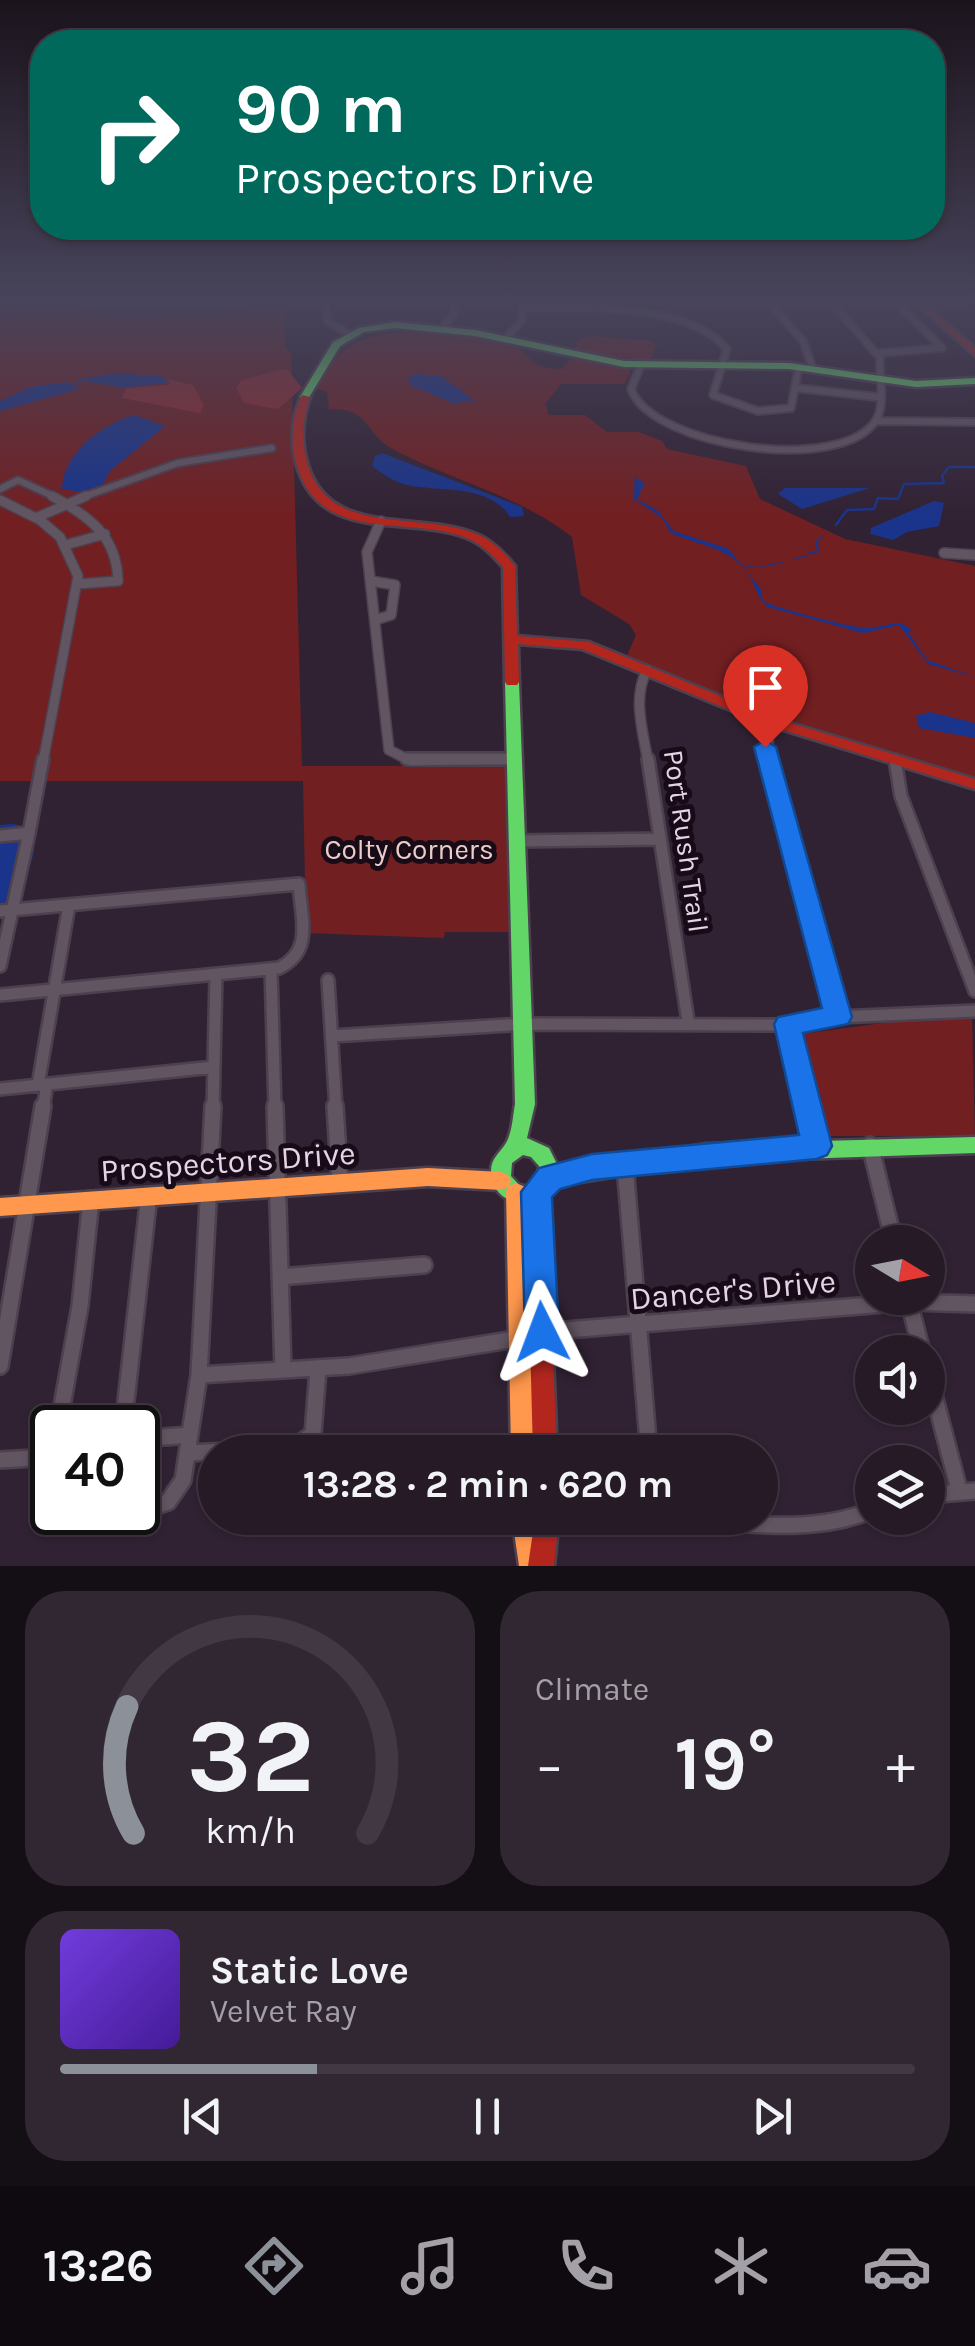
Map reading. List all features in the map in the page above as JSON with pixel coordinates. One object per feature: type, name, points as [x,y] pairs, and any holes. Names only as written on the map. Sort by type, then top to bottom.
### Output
[{"type":"street","points":[[319,371],[298,408],[304,475],[310,490],[340,512],[459,532],[496,550],[510,570],[525,1104],[514,1150],[500,1163],[501,1180],[516,1192],[536,1192]]},
{"type":"street","points":[[638,371],[630,390],[638,406],[659,420],[724,442],[781,450],[822,448],[850,441],[875,421],[975,422]]},
{"type":"street","points":[[720,371],[713,395],[758,412],[791,408],[804,371]]},
{"type":"street","points":[[804,371],[877,397]]},
{"type":"street","points":[[805,371],[877,380],[971,383]]},
{"type":"street","points":[[875,421],[877,371]]},
{"type":"street","points":[[38,517],[172,461],[272,448]]},
{"type":"street","points":[[0,489],[18,480],[68,504],[104,534],[114,548],[118,582],[78,584]]},
{"type":"street","points":[[0,500],[38,517],[69,544],[78,584],[28,833],[6,911],[0,966]]},
{"type":"street","points":[[381,521],[368,547],[387,742],[395,756],[411,761],[516,759]]},
{"type":"street","points":[[69,544],[104,534]]},
{"type":"street","points":[[944,553],[975,555]]},
{"type":"street","points":[[371,580],[395,585],[391,615],[375,620]]},
{"type":"street","points":[[512,640],[584,645],[769,721],[975,784]]},
{"type":"street","name":"Port Rush Trail","points":[[647,670],[639,685],[639,702],[688,1021]]},
{"type":"street","points":[[769,721],[765,747],[770,771],[838,1017]]},
{"type":"street","points":[[894,760],[901,796],[975,991]]},
{"type":"street","points":[[0,836],[28,833]]},
{"type":"street","points":[[519,841],[660,839]]},
{"type":"street","points":[[0,994],[270,969],[289,964],[301,953],[299,884],[6,911]]},
{"type":"street","points":[[0,1366],[70,905]]},
{"type":"street","points":[[270,969],[283,1370]]},
{"type":"street","points":[[160,1506],[178,1492],[199,1375],[211,1190],[216,975]]},
{"type":"street","points":[[328,980],[340,1182]]},
{"type":"street","points":[[332,1036],[524,1024],[788,1024],[838,1017],[975,1011]]},
{"type":"street","points":[[788,1024],[817,1146]]},
{"type":"street","points":[[0,1089],[214,1067]]},
{"type":"street","points":[[525,1104],[546,1164],[536,1192],[545,1435]]},
{"type":"street","points":[[514,1150],[546,1164],[592,1167],[817,1146],[975,1144]]},
{"type":"street","points":[[870,1146],[890,1225]]},
{"type":"street","name":"Prospectors Drive","points":[[460,1177],[500,1163]]},
{"type":"street","points":[[625,1165],[648,1435]]},
{"type":"street","name":"Prospectors Drive","points":[[0,1207],[340,1182],[460,1177],[501,1180]]},
{"type":"street","points":[[516,1192],[523,1435]]},
{"type":"street","points":[[126,1405],[149,1194]]},
{"type":"street","points":[[62,1405],[80,1306],[91,1198]]},
{"type":"street","points":[[280,1277],[424,1265]]},
{"type":"street","name":"Dancer's Drive","points":[[945,1302],[975,1304]]},
{"type":"street","name":"Dancer's Drive","points":[[199,1375],[318,1369],[542,1332],[855,1305]]},
{"type":"street","points":[[160,1441],[292,1448],[312,1434],[318,1369]]},
{"type":"street","points":[[945,1423],[967,1490]]},
{"type":"street","points":[[0,1460],[30,1457]]},
{"type":"street","points":[[778,1524],[844,1522],[855,1517]]},
{"type":"street","points":[[527,1535],[532,1566]]},
{"type":"street","points":[[541,1566],[545,1535]]},
{"type":"green space","name":"Colty Corners","points":[[0,371],[291,371],[302,766],[506,766],[514,932],[445,932],[444,938],[306,933],[303,781],[0,781]]},
{"type":"green space","points":[[326,371],[631,371],[624,384],[561,384],[545,404],[549,415],[585,415],[607,432],[639,432],[662,441],[667,449],[746,466],[760,499],[845,539],[975,566],[975,778],[729,701],[626,658],[636,635],[629,624],[581,595],[572,537],[531,510],[396,451],[353,412],[329,409],[327,392],[315,388]]},
{"type":"green space","points":[[972,1018],[975,1136],[828,1136],[802,1034],[905,1020]]},
{"type":"shaded area","points":[[289,371],[302,388],[278,409],[244,403],[236,387],[242,380]]},
{"type":"shaded area","points":[[114,373],[161,376],[170,382],[125,388],[78,380]]},
{"type":"shaded area","points":[[441,376],[475,401],[453,403],[410,385],[408,377]]},
{"type":"shaded area","points":[[167,379],[193,385],[204,405],[200,413],[122,398],[126,388],[170,385]]},
{"type":"shaded area","points":[[66,382],[79,389],[0,411],[0,401],[30,387]]},
{"type":"shaded area","points":[[135,415],[165,426],[111,470],[102,485],[79,492],[62,489],[69,463],[77,452],[98,432]]},
{"type":"shaded area","points":[[382,453],[522,507],[524,516],[510,517],[501,506],[477,494],[398,482],[372,466],[375,456]]},
{"type":"shaded area","points":[[635,469],[636,478],[645,483],[637,499],[658,511],[674,531],[729,549],[740,564],[756,567],[742,566],[761,589],[763,601],[862,628],[901,623],[912,630],[908,632],[927,660],[975,677],[928,664],[899,625],[863,633],[768,607],[761,600],[748,574],[732,558],[671,533],[662,518],[634,499]]},
{"type":"shaded area","points":[[785,488],[870,488],[802,509],[778,494]]},
{"type":"shaded area","points":[[934,501],[944,503],[939,526],[907,532],[893,540],[870,534],[871,528]]},
{"type":"shaded area","points":[[930,712],[975,723],[975,738],[919,728],[916,716]]},
{"type":"shaded area","points":[[0,825],[30,828],[34,849],[21,886],[0,916]]},
{"type":"waterway","points":[[75,384],[81,382]]},
{"type":"waterway","points":[[836,525],[847,510],[874,509],[878,498],[898,499],[904,484],[944,483],[942,476],[949,467],[975,467]]},
{"type":"traffic: fast","points":[[305,397],[320,371]]},
{"type":"traffic: fast","points":[[823,371],[842,374]]},
{"type":"traffic: fast","points":[[837,374],[916,384],[975,381]]},
{"type":"traffic: fast","points":[[512,682],[525,1104],[514,1150]]},
{"type":"traffic: fast","points":[[550,1178],[706,1153],[975,1145]]},
{"type":"traffic: fast","points":[[525,1147],[542,1154],[549,1171],[542,1188],[525,1195],[508,1188],[501,1171],[508,1154],[525,1147]]},
{"type":"traffic: slow","points":[[0,1207],[428,1177],[501,1181]]},
{"type":"traffic: slow","points":[[516,1192],[523,1435]]},
{"type":"traffic: slow","points":[[527,1535],[532,1566]]},
{"type":"traffic: jam","points":[[305,397],[298,427],[300,458],[308,484],[323,502],[366,519],[467,534],[485,543],[509,566],[512,682]]},
{"type":"traffic: jam","points":[[512,640],[584,645],[769,721],[975,784]]},
{"type":"traffic: jam","points":[[536,1192],[544,1435]]},
{"type":"traffic: jam","points":[[541,1566],[545,1535]]},
{"type":"route","points":[[542,1332],[536,1192],[550,1178],[592,1167],[817,1146],[788,1024],[838,1017],[765,747]]}]
